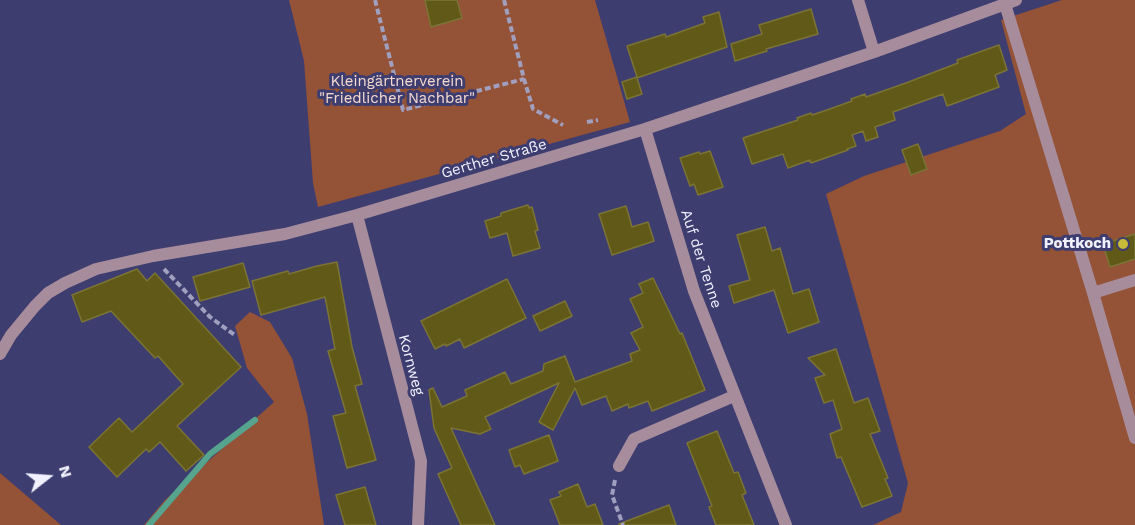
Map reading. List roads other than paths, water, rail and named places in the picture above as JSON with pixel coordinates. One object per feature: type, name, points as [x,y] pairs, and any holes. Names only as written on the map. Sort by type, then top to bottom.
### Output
[{"type":"street","points":[[858,0],[874,52]]},
{"type":"street","points":[[1011,2],[1135,438]]},
{"type":"street","name":"Gerther Straße","points":[[0,354],[11,335],[34,306],[48,293],[65,282],[96,269],[153,256],[285,234],[357,215],[645,129],[874,52],[1011,2]]},
{"type":"street","name":"Auf der Tenne","points":[[645,129],[694,291],[786,525]]},
{"type":"street","name":"Kornweg","points":[[357,215],[421,461],[418,525]]},
{"type":"street","points":[[1093,293],[1135,280]]},
{"type":"street","points":[[619,466],[634,439],[734,396]]},
{"type":"waterway","points":[[149,525],[210,454],[255,420]]},
{"type":"place","name":"Pottkoch","points":[[1123,244]]},
{"type":"park label","name":"Kleingärtnerverein \"Friedlicher Nachbar\"","points":[[397,90]]}]
